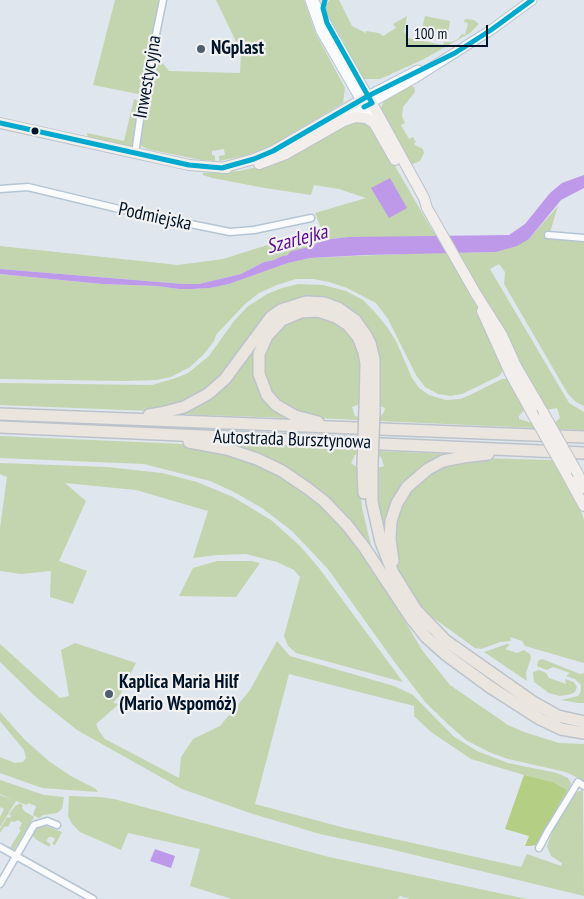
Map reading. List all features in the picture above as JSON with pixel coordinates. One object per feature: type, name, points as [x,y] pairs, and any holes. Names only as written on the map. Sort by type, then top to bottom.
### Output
[{"type":"highway","points":[[114,418],[161,414],[184,407],[203,398],[225,379],[268,320],[281,310],[306,302],[324,303],[350,315],[362,328],[370,344],[374,359],[368,465],[376,523],[394,584],[417,627],[452,660],[540,719],[561,729],[584,733]]},
{"type":"highway","points":[[351,429],[300,418],[282,409],[271,400],[260,380],[258,364],[260,349],[269,333],[282,320],[301,312],[324,312],[342,321],[358,337],[364,352],[370,410]]},
{"type":"highway","name":"Autostrada Bursztynowa","points":[[0,414],[584,437]]},
{"type":"highway","name":"Autostrada Bursztynowa","points":[[0,427],[584,453]]},
{"type":"highway","points":[[148,434],[234,451],[268,464],[296,480],[324,501],[347,525],[416,610],[451,645],[545,709],[563,718],[584,722]]},
{"type":"highway","points":[[394,584],[390,547],[391,521],[402,495],[417,477],[434,465],[450,459],[528,450]]},
{"type":"main road","points":[[222,168],[254,159],[273,151],[367,101],[424,198],[427,208]]},
{"type":"main road","points":[[0,123],[189,165],[232,169],[255,165],[286,154],[344,121],[355,117],[366,118],[374,123],[400,170],[437,224],[476,294],[497,327],[516,366],[580,478],[584,512]]},
{"type":"main road","points":[[476,294],[494,340],[566,473],[580,490],[584,506]]},
{"type":"street","name":"Inwestycyjna","points":[[135,154],[143,98],[163,0]]},
{"type":"street","points":[[312,0],[359,81],[374,123]]},
{"type":"street","points":[[312,0],[321,31],[367,101]]},
{"type":"street","points":[[367,101],[415,78],[491,30],[532,0]]},
{"type":"street","points":[[344,121],[381,90],[455,53]]},
{"type":"street","points":[[359,81],[367,87],[381,90]]},
{"type":"street","name":"Podmiejska","points":[[0,189],[28,187],[136,214],[230,232],[254,230],[311,218]]},
{"type":"street","points":[[548,235],[584,238]]},
{"type":"street","points":[[539,848],[578,782],[584,786]]},
{"type":"street","points":[[0,884],[34,825],[47,821],[56,825]]},
{"type":"street","points":[[0,847],[90,898]]},
{"type":"green space","points":[[115,0],[159,0],[141,93],[138,94],[93,85]]},
{"type":"green space","points":[[216,0],[304,0],[315,32],[345,88],[343,103],[269,147],[244,156],[219,161],[219,156],[225,155],[224,149],[212,151],[215,161],[201,160],[147,149],[140,145],[145,103],[155,52],[163,53],[161,61],[169,71],[240,73],[241,52]]},
{"type":"green space","points":[[330,0],[339,0],[352,26],[366,33],[366,31],[379,33],[383,36],[396,28],[393,24],[407,16],[404,32],[408,34],[408,38],[443,45],[444,42],[452,42],[462,34],[465,35],[468,23],[464,22],[465,19],[474,20],[479,24],[470,33],[424,59],[380,79],[361,79],[343,41],[326,12],[326,4]]},
{"type":"green space","points":[[425,16],[450,21],[448,34],[422,29]]},
{"type":"green space","points":[[409,85],[414,87],[415,92],[403,107],[402,116],[405,123],[401,125],[409,139],[413,137],[416,142],[414,143],[415,145],[423,149],[424,153],[420,161],[413,164],[408,163],[381,109],[383,102]]},
{"type":"green space","points":[[134,99],[139,101],[134,143],[131,147],[127,149],[88,138],[87,133],[124,141]]},
{"type":"green space","points":[[355,121],[365,122],[373,128],[432,230],[438,237],[348,237],[323,240],[315,244],[310,254],[302,253],[282,256],[264,262],[241,274],[199,284],[0,269],[0,246],[178,265],[223,259],[321,228],[315,213],[366,198],[339,189],[314,185],[311,195],[265,188],[212,178],[203,175],[203,173],[239,171],[265,165]]},
{"type":"green space","points":[[558,206],[548,239],[584,241],[584,406],[576,402],[568,394],[504,284],[505,272],[499,264],[490,269],[569,403],[584,412],[584,430],[557,429],[554,423],[560,418],[557,408],[546,410],[459,253],[496,252],[529,239]]},
{"type":"green space","points":[[449,253],[470,290],[503,371],[499,376],[462,394],[450,396],[438,394],[425,387],[416,375],[388,319],[376,303],[347,288],[313,279],[296,279],[259,293],[245,304],[216,335],[214,341],[204,354],[190,367],[171,377],[156,380],[124,381],[0,379],[0,274],[102,284],[194,289],[229,284],[288,263],[310,258]]},
{"type":"green space","points":[[298,284],[323,285],[346,291],[363,300],[387,327],[396,341],[412,378],[419,388],[429,395],[446,400],[460,399],[502,379],[508,379],[525,409],[519,416],[519,419],[532,423],[535,428],[379,421],[385,408],[377,405],[374,344],[299,301],[221,379],[187,403],[151,411],[0,405],[0,383],[152,385],[176,378],[188,373],[209,356],[234,321],[247,307],[267,294]]},
{"type":"green space","points":[[324,316],[349,330],[361,352],[360,404],[352,407],[355,416],[359,417],[359,420],[316,418],[292,411],[269,393],[261,363],[273,332],[296,317]]},
{"type":"green space","points":[[261,335],[255,353],[281,414],[288,418],[177,414],[195,406]]},
{"type":"green space","points":[[0,436],[184,444],[215,449],[269,468],[323,505],[370,562],[422,650],[450,685],[508,725],[559,743],[584,744],[584,781],[566,772],[508,759],[466,740],[426,703],[328,569],[292,531],[262,508],[210,481],[144,464],[0,458]]},
{"type":"green space","points":[[220,444],[358,450],[358,454],[355,455],[351,463],[358,468],[362,508],[373,554],[323,497]]},
{"type":"green space","points":[[377,451],[451,454],[414,476],[386,537],[378,522],[374,469],[384,466],[381,457],[377,455]]},
{"type":"green space","points":[[480,458],[552,460],[581,511],[584,520],[584,663],[525,646],[522,641],[510,637],[511,641],[500,642],[481,649],[475,648],[421,609],[401,577],[395,562],[393,531],[406,493],[441,466]]},
{"type":"green space","points":[[0,463],[107,467],[162,473],[197,482],[233,497],[271,520],[300,546],[319,568],[403,682],[296,653],[288,646],[284,636],[300,577],[294,570],[277,562],[246,554],[193,558],[208,511],[136,490],[65,483],[86,501],[59,561],[87,571],[73,604],[50,597],[51,571],[21,574],[0,571],[0,528],[7,477],[0,474]]},
{"type":"green space","points":[[217,561],[251,561],[260,563],[236,597],[179,596],[193,568]]},
{"type":"green space","points":[[277,641],[290,656],[394,686],[413,695],[453,736],[477,751],[508,763],[557,773],[568,778],[571,783],[570,789],[547,827],[567,790],[553,782],[471,759],[431,732],[414,716],[414,706],[289,674],[255,804],[345,828],[521,867],[527,854],[561,866],[562,863],[551,856],[547,846],[554,827],[573,796],[583,790],[584,896],[320,834],[250,813],[182,789],[77,730],[37,698],[0,662],[0,644],[60,698],[69,696],[61,650],[75,643],[136,663],[120,695],[113,703],[119,704],[96,724],[105,739],[179,778],[181,757],[193,739],[220,726],[250,690]]},
{"type":"green space","points":[[507,644],[510,645],[505,649],[517,653],[524,650],[530,654],[531,658],[526,673],[527,681],[484,652]]},
{"type":"green space","points":[[542,659],[580,674],[584,673],[584,703],[561,700],[578,696],[581,691],[581,685],[575,679],[566,676],[570,673],[553,667],[547,670],[537,666],[538,661]]},
{"type":"green space","points":[[539,670],[546,673],[549,678],[566,684],[565,679],[574,682],[577,687],[575,692],[560,696],[549,693],[534,682],[533,672]]},
{"type":"green space","points":[[0,712],[25,740],[50,762],[98,792],[42,788],[0,773],[0,757],[15,763],[23,762],[26,758],[24,750],[0,721]]},
{"type":"green space","points":[[524,775],[553,782],[567,790],[540,839],[536,845],[530,846],[525,846],[529,836],[505,829]]},
{"type":"green space","points":[[0,780],[44,795],[64,797],[62,809],[57,813],[43,815],[39,818],[33,815],[36,806],[16,801],[0,827],[0,817],[4,809],[0,807],[0,795],[13,800],[0,794]]},
{"type":"green space","points":[[69,796],[114,799],[329,857],[527,899],[410,899],[400,896],[397,899],[232,899],[190,886],[200,849],[128,833],[121,850],[80,832],[72,824],[68,816]]},
{"type":"green space","points":[[19,803],[23,805],[24,811],[34,817],[14,850],[10,848],[21,830],[19,829],[22,823],[18,820],[11,821],[10,826],[4,827],[0,833],[0,829],[7,817],[10,818],[9,814]]},
{"type":"green space","points":[[44,825],[62,832],[55,845],[52,844],[55,839],[52,837],[49,837],[46,841],[51,844],[49,847],[32,836],[38,827]]},
{"type":"shaded area","points":[[584,175],[584,188],[561,200],[529,239],[517,246],[496,252],[310,258],[288,263],[229,284],[192,289],[102,284],[0,274],[0,269],[199,284],[241,274],[264,262],[282,256],[302,253],[310,254],[315,244],[323,240],[348,237],[509,235],[525,224],[550,193],[562,183]]},
{"type":"shaded area","points":[[390,178],[407,208],[389,218],[371,188]]},
{"type":"shaded area","points":[[155,849],[175,856],[171,868],[150,861]]},
{"type":"waterway","name":"Szarlejka","points":[[293,256],[325,248]]},
{"type":"transit line","points":[[325,0],[323,8],[327,23],[372,103],[364,107]]},
{"type":"transit line","points":[[0,123],[189,165],[222,168],[254,159],[273,151],[368,96],[455,53],[532,0]]},
{"type":"place","name":"NGplast","points":[[201,49]]},
{"type":"place","name":"Kaplica Maria Hilf (Mario Wspomóż)","points":[[109,694]]}]
